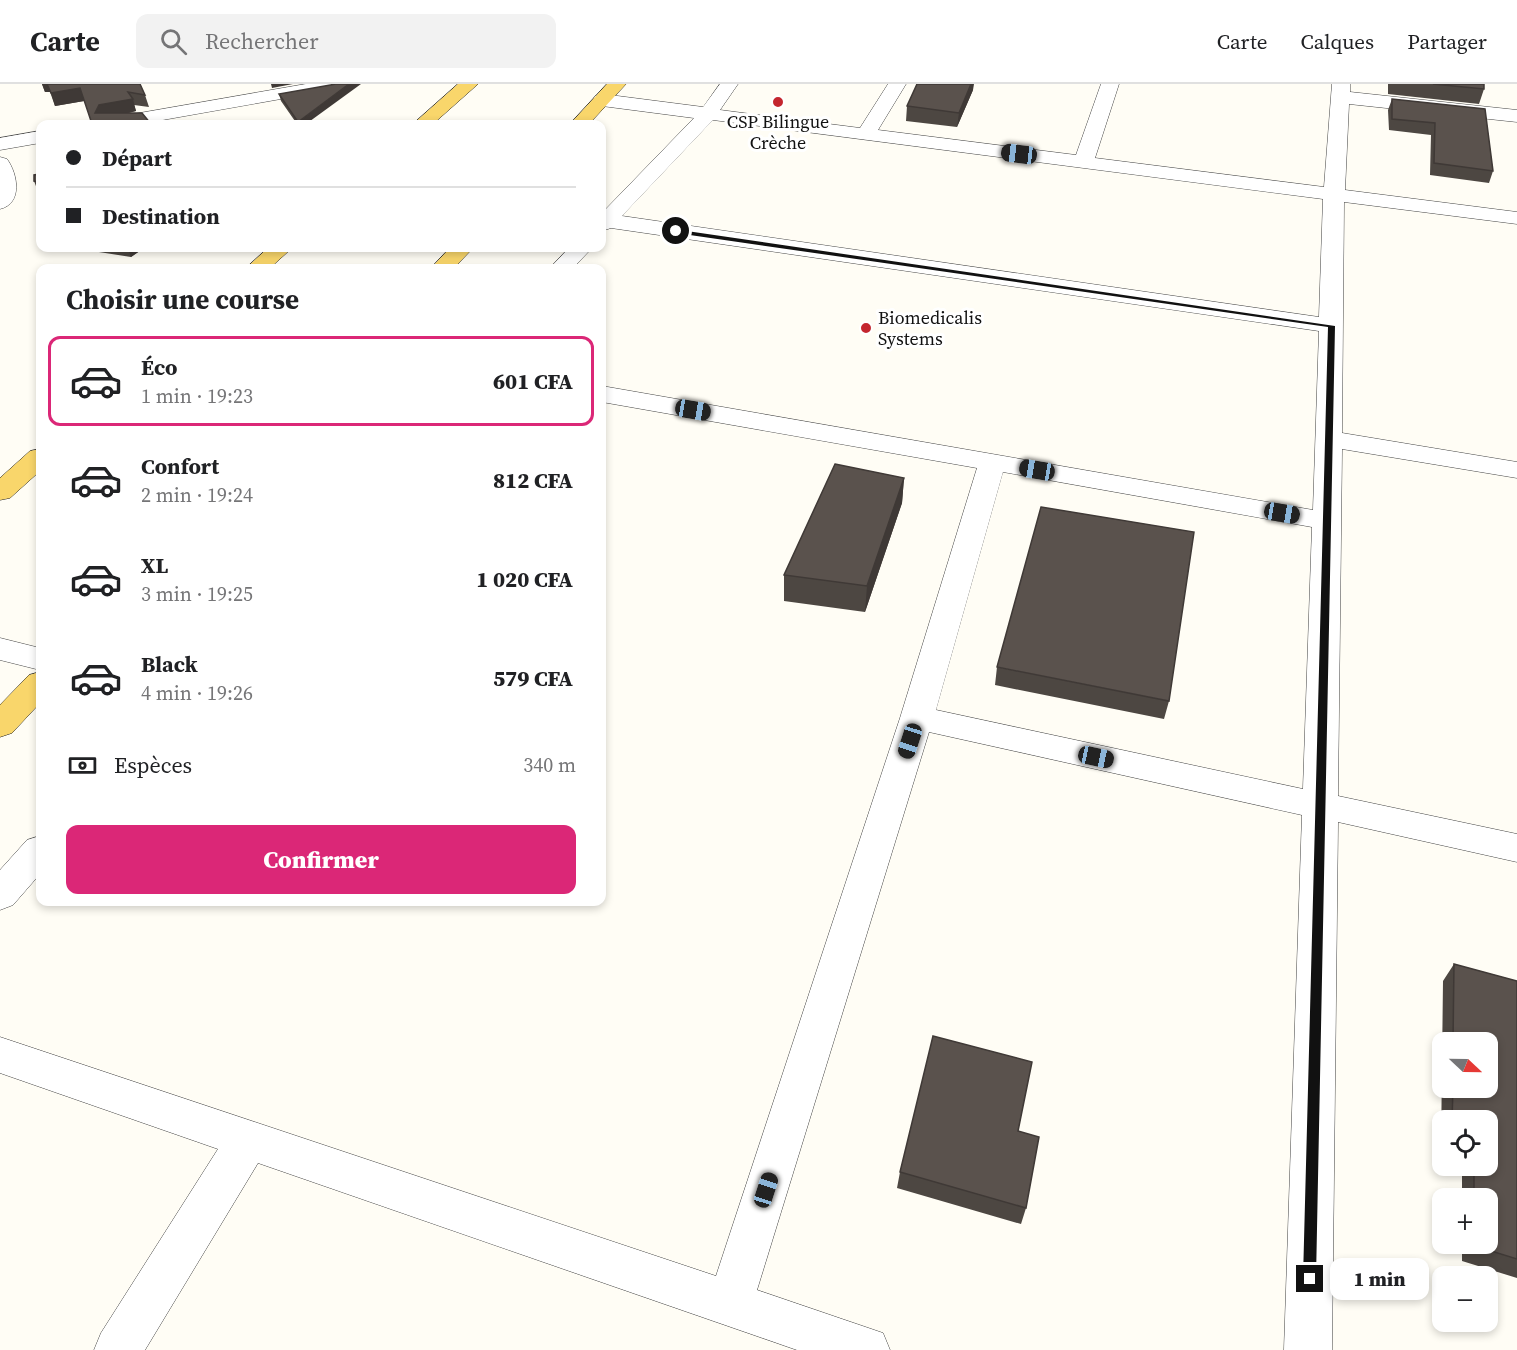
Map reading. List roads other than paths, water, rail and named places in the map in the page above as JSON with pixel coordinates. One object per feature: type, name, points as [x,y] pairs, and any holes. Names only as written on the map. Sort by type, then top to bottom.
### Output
[{"type":"main road","points":[[427,120],[469,84]]},
{"type":"main road","points":[[583,120],[617,84]]},
{"type":"main road","points":[[262,264],[276,252]]},
{"type":"main road","points":[[446,264],[458,252]]},
{"type":"main road","points":[[0,492],[36,460]]},
{"type":"main road","points":[[0,724],[36,687]]},
{"type":"street","points":[[215,84],[234,111]]},
{"type":"street","points":[[149,120],[234,111],[337,84]]},
{"type":"street","points":[[606,219],[708,114],[729,84]]},
{"type":"street","points":[[866,134],[897,84]]},
{"type":"street","points":[[1084,162],[1110,84]]},
{"type":"street","points":[[1308,1350],[1334,194],[1340,90],[1517,116]]},
{"type":"street","points":[[602,100],[1517,218]]},
{"type":"street","points":[[0,144],[36,138]]},
{"type":"street","points":[[0,163],[7,190],[0,203]]},
{"type":"street","points":[[606,222],[1332,326]]},
{"type":"street","points":[[565,264],[577,252]]},
{"type":"street","points":[[606,395],[1327,521]]},
{"type":"street","points":[[1329,439],[1517,470]]},
{"type":"street","points":[[730,1303],[917,718],[992,463]]},
{"type":"street","points":[[0,649],[36,658]]},
{"type":"street","points":[[917,718],[1517,848]]},
{"type":"street","points":[[0,895],[36,854]]},
{"type":"street","points":[[0,1055],[866,1350]]},
{"type":"street","points":[[118,1350],[248,1140]]},
{"type":"place","name":"CSP Bilingue Crèche","points":[[778,102]]},
{"type":"place","name":"Biomedicalis Systems","points":[[866,328]]}]
